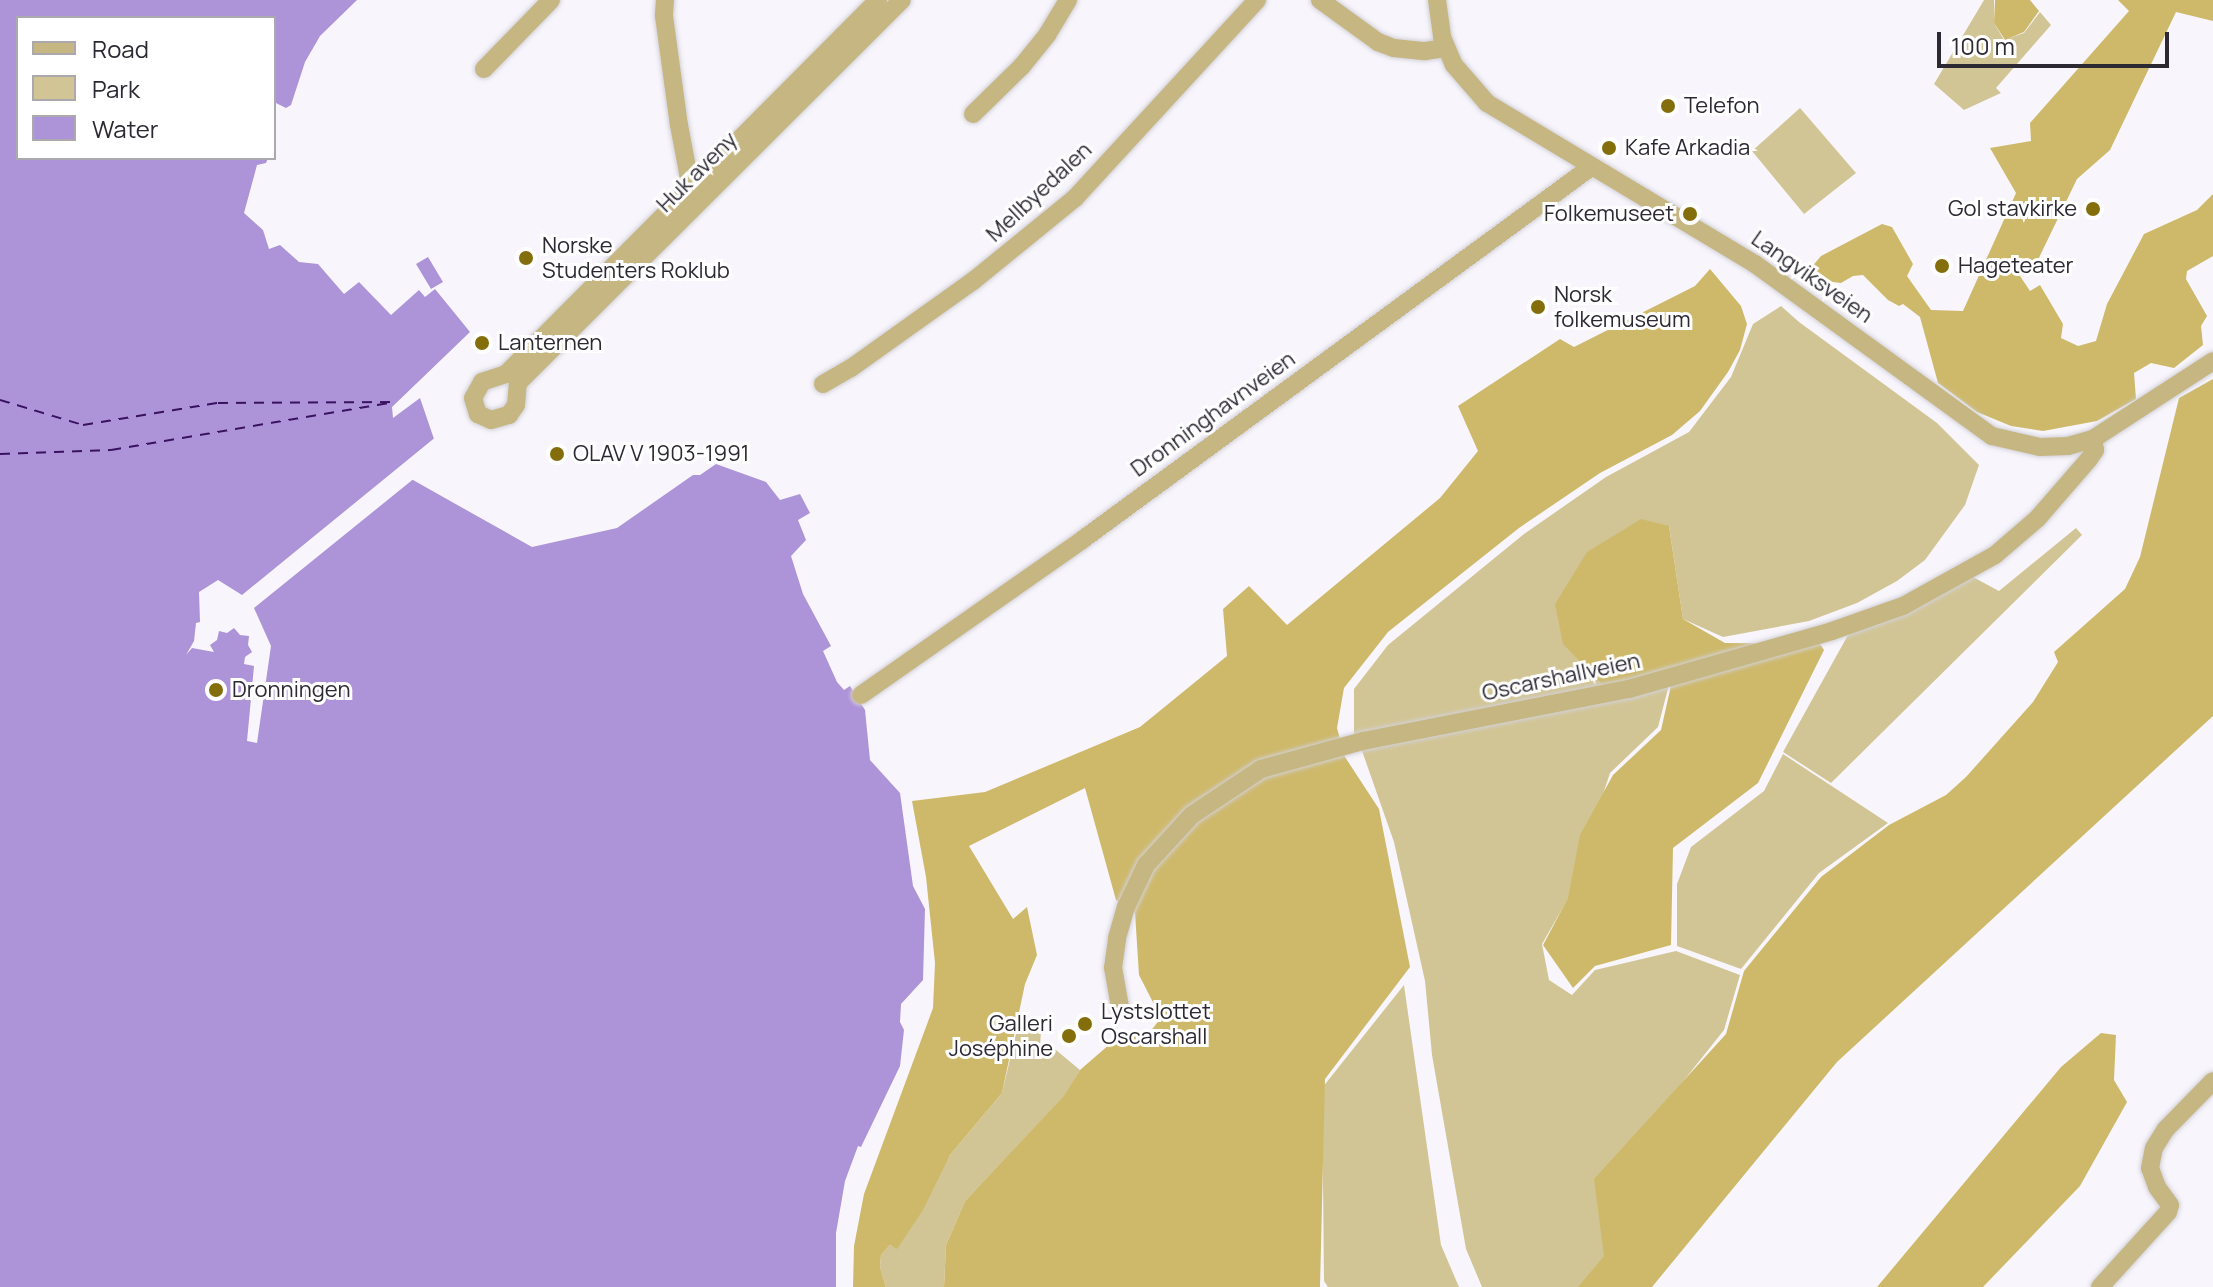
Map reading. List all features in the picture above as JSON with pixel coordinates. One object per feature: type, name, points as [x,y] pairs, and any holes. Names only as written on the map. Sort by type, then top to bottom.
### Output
[{"type":"street","points":[[484,69],[551,0]]},
{"type":"street","points":[[665,0],[671,79],[688,173],[700,191]]},
{"type":"street","name":"Huk aveny","points":[[847,43],[878,0]]},
{"type":"street","name":"Huk aveny","points":[[614,278],[506,374],[482,382],[473,398],[478,414],[491,420],[509,415],[516,405],[518,383],[614,278],[847,43],[902,0]]},
{"type":"street","points":[[973,114],[1022,66],[1047,35],[1068,0]]},
{"type":"street","name":"Mellbyedalen","points":[[823,384],[851,368],[973,281],[1066,205],[1257,0]]},
{"type":"street","points":[[1320,0],[1386,45],[1406,50],[1446,48]]},
{"type":"street","name":"Langviksveien","points":[[1437,0],[1446,48],[1462,79],[1487,103],[1777,279],[1953,411],[1992,436],[2040,447],[2068,446],[2093,439],[2213,361]]},
{"type":"street","name":"Dronninghavnveien","points":[[861,695],[1082,540],[1591,167]]},
{"type":"street","name":"Oscarshallveien","points":[[1120,1007],[1113,968],[1117,938],[1126,907],[1146,865],[1192,815],[1261,769],[1363,741],[1629,689],[1832,631],[1903,606],[1995,555],[2037,519],[2089,459],[2095,450],[2093,439]]},
{"type":"street","points":[[2100,1287],[2168,1212],[2170,1205],[2157,1187],[2150,1168],[2154,1148],[2166,1129],[2213,1081]]},
{"type":"green space","points":[[1984,0],[1994,0],[1994,23],[2004,40],[2024,33],[2040,12],[2051,25],[1996,88],[2001,93],[1964,110],[1934,84]]},
{"type":"green space","points":[[1800,108],[1856,173],[1804,214],[1752,151]]},
{"type":"green space","points":[[1781,306],[1937,423],[1979,465],[1965,505],[1925,560],[1897,581],[1857,603],[1809,621],[1723,637],[1683,619],[1669,526],[1606,688],[1354,736],[1354,689],[1388,645],[1524,534],[1606,477],[1689,432],[1731,377],[1753,324]]},
{"type":"green space","points":[[2076,528],[2082,535],[1831,783],[1783,752],[1848,635],[1971,576],[1999,591]]},
{"type":"green space","points":[[1670,681],[1658,727],[1610,773],[1569,897],[1542,944],[1549,980],[1572,995],[1595,970],[1676,951],[1740,975],[1724,1030],[1607,1177],[1606,1259],[1584,1287],[1482,1287],[1466,1249],[1432,1055],[1425,981],[1394,842],[1361,748]]},
{"type":"green space","points":[[1783,754],[1888,823],[1819,873],[1741,969],[1677,946],[1677,884],[1691,847],[1764,791]]},
{"type":"green space","points":[[1404,985],[1441,1245],[1459,1287],[1328,1287],[1324,1281],[1322,1088]]},
{"type":"green space","points":[[1020,1017],[1041,1031],[1040,1046],[1056,1050],[1080,1070],[1065,1096],[965,1201],[946,1245],[944,1287],[886,1287],[880,1267],[881,1255],[890,1245],[897,1248],[950,1155],[1002,1093]]},
{"type":"shaded area","points":[[1995,0],[2030,0],[2039,11],[2024,32],[2005,40],[1994,23]]},
{"type":"shaded area","points":[[2118,0],[2213,0],[2213,21],[2176,12],[2110,150],[2077,179],[2035,266],[2020,276],[2030,291],[2040,285],[2063,324],[2061,338],[2078,346],[2096,341],[2107,304],[2144,234],[2197,210],[2213,194],[2213,256],[2187,271],[2186,279],[2207,316],[2201,326],[2203,345],[2174,368],[2151,363],[2134,373],[2136,399],[2097,421],[2043,431],[2011,426],[1977,412],[1938,383],[1920,317],[1903,304],[1899,306],[1888,300],[1863,275],[1853,276],[1841,283],[1816,280],[1810,269],[1821,256],[1882,224],[1892,227],[1913,264],[1907,276],[1931,310],[1963,311],[2016,193],[1990,148],[2031,141],[2030,123],[2129,11]]},
{"type":"shaded area","points":[[1710,269],[1741,306],[1747,324],[1740,350],[1700,411],[1672,435],[1600,473],[1519,528],[1388,632],[1344,688],[1337,728],[1345,757],[1379,809],[1410,967],[1325,1079],[1320,1287],[944,1287],[946,1245],[965,1201],[1064,1096],[1080,1070],[1118,1037],[1149,1033],[1161,1018],[1139,975],[1135,913],[1116,900],[1085,788],[969,846],[1013,919],[1027,907],[1037,955],[1025,984],[1002,1093],[950,1155],[923,1210],[897,1249],[890,1245],[881,1255],[880,1267],[886,1287],[853,1287],[854,1246],[864,1194],[933,1008],[935,963],[926,877],[912,801],[985,792],[1140,727],[1227,656],[1223,609],[1249,586],[1287,625],[1440,498],[1478,451],[1458,406],[1560,339],[1574,347],[1695,286]]},
{"type":"shaded area","points":[[2213,379],[2213,716],[1837,1062],[1652,1287],[1578,1287],[1604,1256],[1594,1179],[1726,1034],[1744,971],[1821,877],[1889,825],[1946,795],[1966,777],[2033,702],[2058,662],[2054,652],[2125,589],[2140,557],[2179,398]]},
{"type":"shaded area","points":[[1641,519],[1669,526],[1683,619],[1725,643],[1820,644],[1824,650],[1758,783],[1673,848],[1671,945],[1595,966],[1573,988],[1543,945],[1568,898],[1580,835],[1613,775],[1661,730],[1672,681],[1606,688],[1563,644],[1555,604],[1587,552]]},
{"type":"shaded area","points":[[2101,1033],[2116,1035],[2114,1080],[2127,1102],[2080,1186],[1983,1287],[1877,1287],[2061,1067]]},
{"type":"water","points":[[0,0],[357,0],[320,36],[305,62],[291,105],[286,108],[276,103],[276,16],[16,16],[16,160],[267,160],[257,165],[244,213],[263,230],[269,249],[280,245],[299,262],[318,264],[344,294],[359,282],[391,315],[419,290],[425,297],[435,289],[470,332],[392,407],[393,418],[420,398],[434,439],[400,467],[413,480],[532,547],[617,528],[693,475],[700,475],[716,464],[766,482],[780,500],[800,494],[810,513],[798,520],[806,540],[791,556],[803,594],[831,646],[823,651],[837,682],[844,690],[850,686],[865,710],[870,760],[900,793],[913,886],[925,909],[923,980],[901,1004],[900,1022],[904,1030],[900,1066],[861,1147],[858,1146],[845,1181],[836,1233],[836,1287],[0,1287]]},
{"type":"water","points":[[428,257],[443,282],[431,289],[416,264]]},
{"type":"pier","name":"Dronningen","points":[[437,436],[437,441],[406,467],[416,477],[254,608],[271,646],[257,743],[247,741],[254,666],[244,664],[245,657],[252,652],[248,645],[249,636],[240,635],[234,628],[227,633],[219,631],[217,640],[210,645],[214,652],[192,648],[186,655],[194,641],[196,623],[200,622],[199,592],[218,580],[242,595]]},
{"type":"ferry route","points":[[0,400],[83,425],[218,403],[398,402]]},
{"type":"ferry route","points":[[0,454],[111,450],[389,403]]},
{"type":"place","name":"Telefon","points":[[1668,106]]},
{"type":"place","name":"Kafe Arkadia","points":[[1609,148]]},
{"type":"place","name":"Gol stavkirke","points":[[2093,209]]},
{"type":"place","name":"Folkemuseet","points":[[1690,214]]},
{"type":"place","name":"Norske Studenters Roklub","points":[[526,258]]},
{"type":"place","name":"Hageteater","points":[[1942,266]]},
{"type":"place","name":"Norsk folkemuseum","points":[[1538,307]]},
{"type":"place","name":"Lanternen","points":[[482,343]]},
{"type":"place","name":"OLAV V 1903-1991","points":[[557,454]]},
{"type":"place","name":"Dronningen","points":[[216,690]]},
{"type":"place","name":"Lystslottet Oscarshall","points":[[1085,1024]]},
{"type":"place","name":"Galleri Joséphine","points":[[1069,1036]]}]
